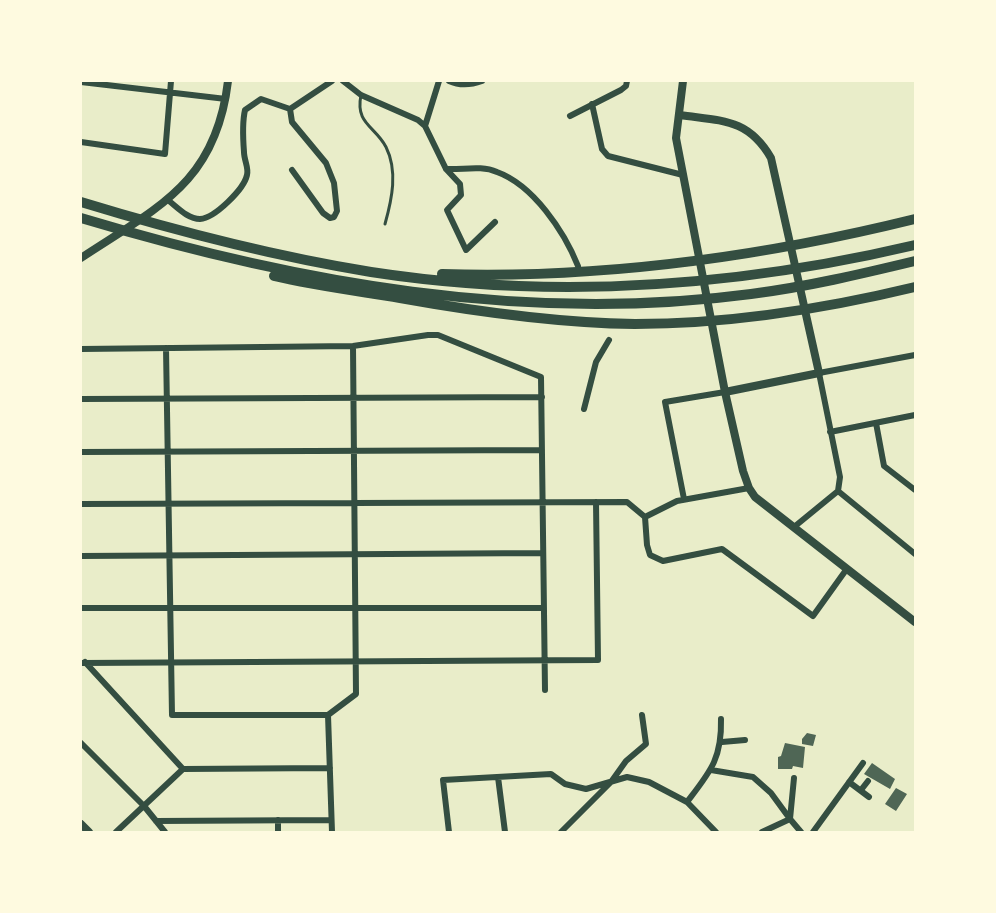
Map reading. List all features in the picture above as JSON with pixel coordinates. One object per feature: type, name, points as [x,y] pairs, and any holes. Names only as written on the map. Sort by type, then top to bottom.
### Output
[{"type":"highway","points":[[81,202],[161,226],[284,256],[372,272],[457,282],[524,286],[666,284],[782,271],[915,244]]},
{"type":"highway","points":[[81,218],[213,255],[300,274],[408,292],[558,304],[642,303],[750,295],[843,278],[915,261]]},
{"type":"highway","points":[[372,272],[488,275],[623,269],[762,250],[915,219]]},
{"type":"highway","points":[[213,255],[272,275],[322,286],[455,308],[588,322],[661,323],[754,317],[848,302],[915,287]]},
{"type":"street","points":[[81,142],[165,154],[171,81]]},
{"type":"street","points":[[81,258],[169,201],[195,172],[213,143],[226,99],[228,81]]},
{"type":"street","points":[[290,109],[328,81]]},
{"type":"street","points":[[343,81],[361,95],[418,120],[425,126],[446,169],[460,184],[460,195],[447,210],[466,250],[495,222]]},
{"type":"street","points":[[425,126],[439,81]]},
{"type":"street","points":[[449,81],[456,84],[478,82]]},
{"type":"street","points":[[570,116],[621,90],[626,86],[627,81]]},
{"type":"street","points":[[684,81],[676,138],[725,392],[749,488],[755,497],[915,622]]},
{"type":"street","points":[[81,82],[226,99]]},
{"type":"street","points":[[169,201],[188,216],[201,219],[212,214],[239,192],[245,183],[248,172],[244,155],[245,110],[261,99],[290,109]]},
{"type":"street","points":[[592,105],[602,149],[608,156],[683,175]]},
{"type":"street","points":[[290,109],[292,122],[326,164],[334,183],[337,211],[334,217],[330,218],[323,213],[292,170]]},
{"type":"street","points":[[680,115],[745,127],[758,139],[771,158],[814,346],[840,477],[838,492],[795,527]]},
{"type":"street","points":[[446,169],[476,168],[496,171],[521,184],[550,216],[578,266]]},
{"type":"street","points":[[81,349],[353,346],[438,335],[541,377],[545,690]]},
{"type":"street","points":[[584,409],[596,362],[609,340]]},
{"type":"street","points":[[166,348],[172,715],[328,715],[356,694],[353,346]]},
{"type":"street","points":[[684,499],[665,402],[915,355]]},
{"type":"street","points":[[81,399],[542,397]]},
{"type":"street","points":[[830,432],[915,415]]},
{"type":"street","points":[[876,423],[884,466],[915,490]]},
{"type":"street","points":[[81,452],[542,450]]},
{"type":"street","points":[[645,517],[684,499],[749,488]]},
{"type":"street","points":[[838,492],[915,554]]},
{"type":"street","points":[[83,663],[598,660],[596,502]]},
{"type":"street","points":[[81,504],[627,502],[645,517],[650,555],[663,561],[722,549],[813,616],[846,570]]},
{"type":"street","points":[[81,556],[543,553]]},
{"type":"street","points":[[81,608],[544,608]]},
{"type":"street","points":[[83,663],[183,769]]},
{"type":"street","points":[[328,715],[332,832]]},
{"type":"street","points":[[561,832],[611,782],[626,760],[646,744],[642,715]]},
{"type":"street","points":[[687,802],[711,770],[722,742],[721,719]]},
{"type":"street","points":[[722,742],[745,740]]},
{"type":"street","points":[[81,743],[144,806],[165,832]]},
{"type":"street","points":[[813,832],[863,763]]},
{"type":"street","points":[[116,832],[183,769],[330,768]]},
{"type":"street","points":[[711,770],[753,777],[771,793],[801,832]]},
{"type":"street","points":[[448,832],[442,780],[551,774],[565,784],[586,789],[627,777],[650,782],[687,802],[716,832]]},
{"type":"street","points":[[498,777],[505,832]]},
{"type":"street","points":[[790,819],[794,778]]},
{"type":"street","points":[[861,790],[868,781]]},
{"type":"street","points":[[849,782],[869,797]]},
{"type":"street","points":[[762,832],[790,819]]},
{"type":"street","points":[[278,820],[278,832]]},
{"type":"street","points":[[156,821],[331,820]]},
{"type":"street","points":[[81,824],[89,832]]},
{"type":"lane","points":[[361,95],[359,106],[361,117],[386,146],[393,171],[390,203],[385,224]]},
{"type":"building","points":[[807,733],[816,735],[813,746],[802,744],[802,739]]},
{"type":"building","points":[[785,743],[805,747],[803,768],[793,766],[792,769],[778,769],[778,757],[781,756]]},
{"type":"building","points":[[872,763],[895,779],[890,789],[864,774]]},
{"type":"building","points":[[896,788],[907,794],[896,811],[885,804]]}]
